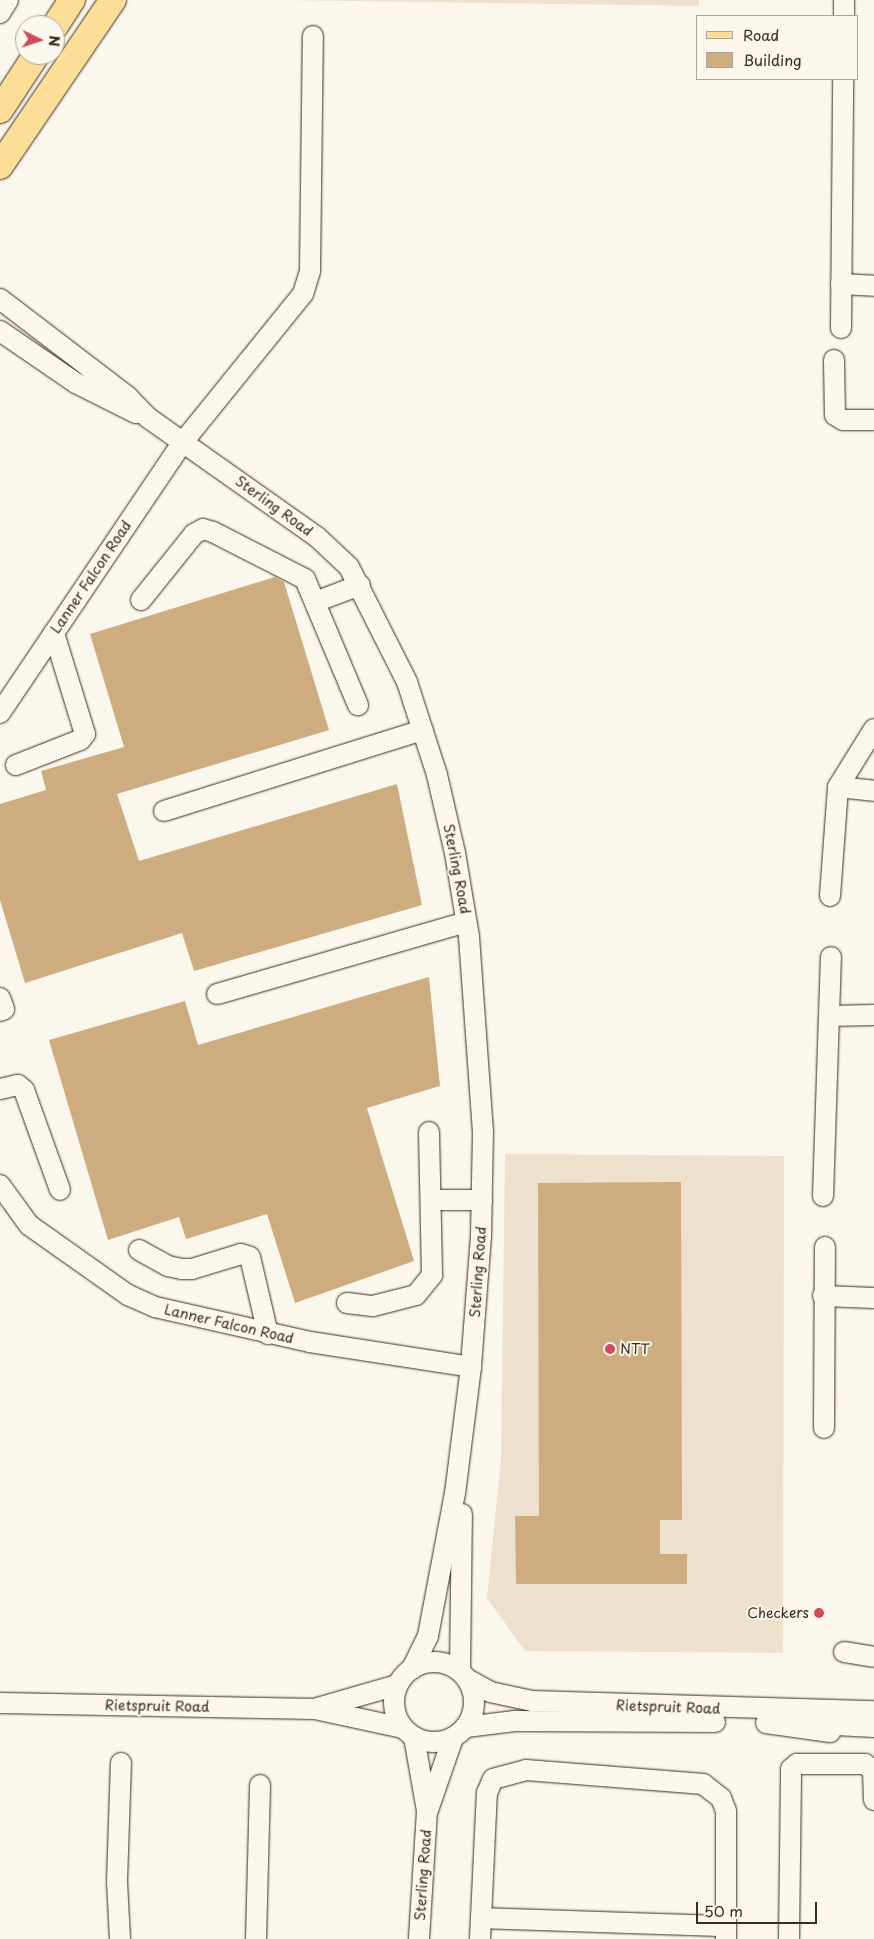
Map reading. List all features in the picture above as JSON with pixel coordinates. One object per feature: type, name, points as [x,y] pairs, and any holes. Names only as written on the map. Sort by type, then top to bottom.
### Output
[{"type":"main road","points":[[62,15],[72,0]]},
{"type":"main road","points":[[0,166],[113,0]]},
{"type":"main road","points":[[0,110],[29,65]]},
{"type":"street","points":[[0,12],[8,0]]},
{"type":"street","points":[[844,0],[844,15]]},
{"type":"street","name":"Lanner Falcon Road","points":[[0,713],[183,442],[296,304],[308,283],[313,36]]},
{"type":"street","points":[[841,328],[843,80]]},
{"type":"street","points":[[841,284],[874,286]]},
{"type":"street","name":"Sterling Road","points":[[0,299],[128,397],[147,417]]},
{"type":"street","name":"Sterling Road","points":[[0,331],[76,383],[147,417],[316,536],[349,567],[360,584],[407,682],[423,730],[455,853],[466,922],[483,1131],[482,1200],[471,1367],[463,1442],[428,1636],[412,1669]]},
{"type":"street","points":[[834,360],[835,415],[843,420],[874,420]]},
{"type":"street","points":[[142,600],[194,534],[202,529],[299,575],[308,585],[358,705]]},
{"type":"street","points":[[315,602],[360,584]]},
{"type":"street","points":[[16,765],[84,737],[85,729],[54,633]]},
{"type":"street","points":[[164,811],[423,730]]},
{"type":"street","points":[[830,896],[838,787],[874,730]]},
{"type":"street","points":[[838,787],[874,791]]},
{"type":"street","points":[[217,994],[466,922]]},
{"type":"street","points":[[823,1196],[831,957]]},
{"type":"street","points":[[0,998],[4,1010],[0,1011]]},
{"type":"street","points":[[829,1016],[874,1015]]},
{"type":"street","points":[[0,1089],[18,1086],[24,1090],[60,1190]]},
{"type":"street","points":[[347,1303],[373,1306],[416,1295],[432,1275],[429,1132]]},
{"type":"street","name":"Lanner Falcon Road","points":[[0,1185],[29,1225],[128,1295],[154,1307],[188,1317],[268,1334],[471,1367]]},
{"type":"street","points":[[431,1200],[482,1200]]},
{"type":"street","points":[[824,1428],[823,1296],[825,1246]]},
{"type":"street","points":[[139,1250],[168,1266],[182,1269],[192,1269],[241,1254],[250,1256],[268,1334]]},
{"type":"street","points":[[823,1296],[874,1298]]},
{"type":"street","name":"Sterling Road","points":[[463,1442],[464,1675]]},
{"type":"street","points":[[844,1652],[874,1657]]},
{"type":"street","points":[[436,1662],[464,1675],[474,1698],[460,1732],[433,1742],[408,1732],[394,1702],[398,1685],[412,1669],[436,1662]]},
{"type":"street","name":"Rietspruit Road","points":[[464,1675],[490,1692],[532,1701],[874,1711]]},
{"type":"street","name":"Rietspruit Road","points":[[315,1709],[398,1685]]},
{"type":"street","name":"Rietspruit Road","points":[[0,1703],[315,1709],[408,1732]]},
{"type":"street","name":"Rietspruit Road","points":[[460,1732],[515,1721],[766,1723],[874,1728]]},
{"type":"street","points":[[766,1723],[874,1738]]},
{"type":"street","name":"Sterling Road","points":[[408,1732],[428,1812]]},
{"type":"street","name":"Sterling Road","points":[[419,1939],[428,1812],[460,1732]]},
{"type":"street","points":[[120,1939],[117,1882],[121,1763]]},
{"type":"street","points":[[789,1939],[792,1769],[798,1764],[865,1764],[873,1772],[874,1800]]},
{"type":"street","points":[[480,1939],[481,1918],[487,1792],[493,1779],[526,1770],[703,1784],[721,1798],[726,1812],[726,1932],[481,1918]]},
{"type":"street","points":[[256,1939],[260,1785]]},
{"type":"shaded area","points":[[284,0],[699,0],[699,6]]},
{"type":"shaded area","points":[[505,1154],[784,1156],[783,1653],[525,1651],[487,1598],[501,1460]]},
{"type":"building","points":[[275,577],[284,582],[329,730],[117,794],[139,861],[397,784],[422,905],[194,971],[182,933],[25,983],[0,900],[0,804],[46,790],[41,771],[124,747],[90,634]]},
{"type":"building","points":[[429,977],[440,1086],[367,1108],[414,1261],[295,1303],[267,1214],[186,1239],[179,1217],[108,1240],[49,1040],[185,1001],[198,1045]]},
{"type":"building","name":"NTT","points":[[681,1182],[682,1520],[660,1520],[660,1554],[687,1554],[687,1584],[516,1584],[515,1516],[539,1516],[538,1183]]},
{"type":"place","name":"NTT","points":[[610,1349]]},
{"type":"place","name":"Checkers","points":[[819,1613]]}]
